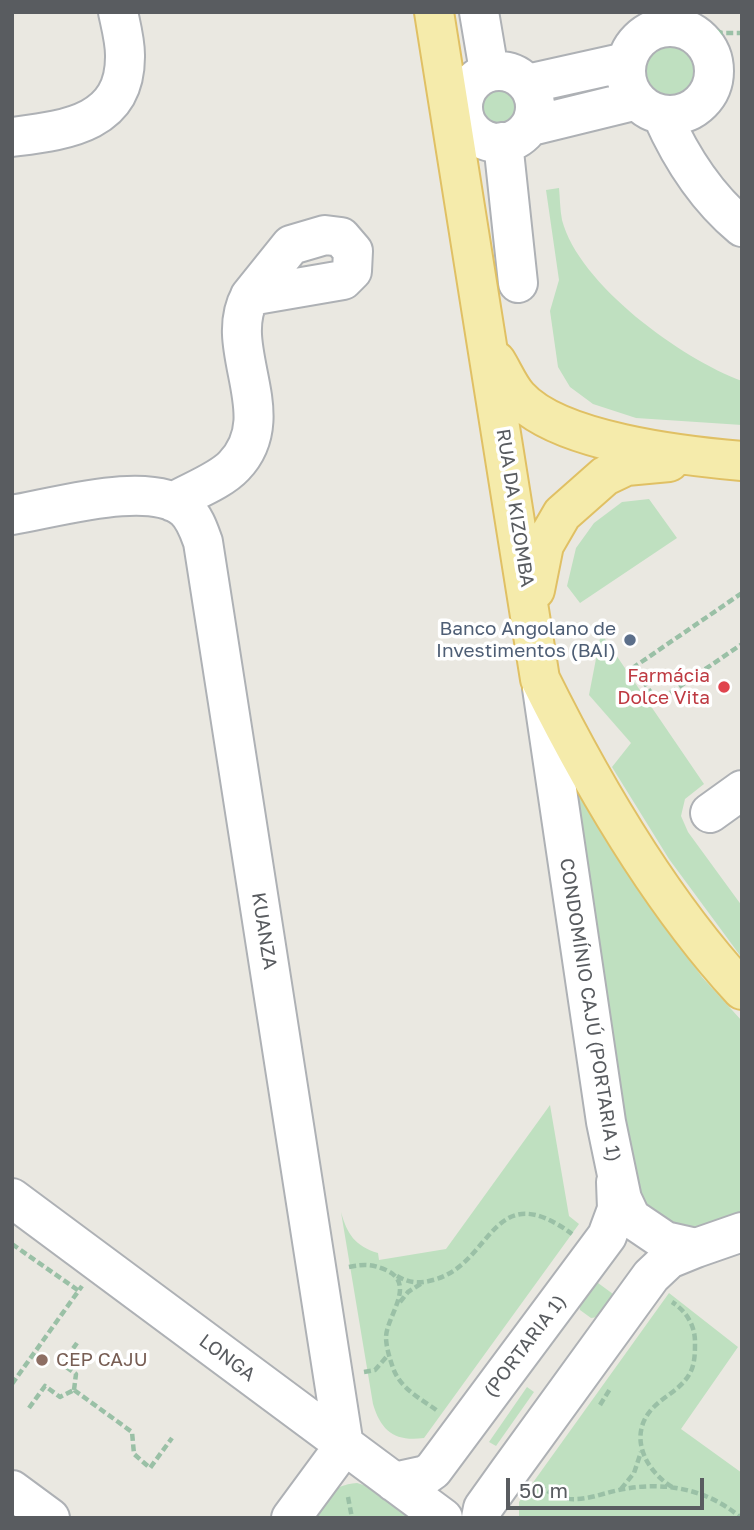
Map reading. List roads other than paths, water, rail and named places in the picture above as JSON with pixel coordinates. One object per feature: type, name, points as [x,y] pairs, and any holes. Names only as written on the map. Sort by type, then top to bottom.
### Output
[{"type":"main road","name":"RUA DA KIZOMBA","points":[[434,12],[540,679],[568,736],[619,822],[688,924],[742,990]]},
{"type":"main road","points":[[489,350],[518,397],[558,424],[614,442],[724,459]]},
{"type":"main road","points":[[531,611],[544,545],[562,514],[605,476],[626,466],[724,459]]},
{"type":"street","points":[[12,137],[59,131],[97,117],[121,91],[125,55],[118,12]]},
{"type":"street","points":[[479,12],[484,74],[465,94],[464,117],[469,128],[507,136],[650,108],[684,113],[702,101],[727,58],[684,29],[661,27],[640,31],[527,84]]},
{"type":"street","points":[[640,31],[627,85],[650,108],[695,177],[724,212],[742,228]]},
{"type":"street","points":[[442,56],[484,74],[513,73],[527,84],[536,101],[507,136],[461,177]]},
{"type":"street","points":[[507,136],[519,283]]},
{"type":"street","points":[[12,515],[124,496],[161,496],[173,502],[233,468],[247,449],[256,419],[239,328],[243,309],[250,296]]},
{"type":"street","name":"KUANZA","points":[[173,502],[195,520],[203,542],[344,1446]]},
{"type":"street","name":"CONDOMÍNIO CAJÚ (PORTARIA 1)","points":[[540,679],[616,1179],[631,1218],[666,1241],[696,1248]]},
{"type":"street","name":"(PORTARIA 1)","points":[[394,1482],[426,1475],[433,1470],[607,1236],[617,1209],[616,1179]]},
{"type":"street","name":"LONGA","points":[[12,1198],[443,1518]]},
{"type":"street","points":[[481,1518],[483,1508],[651,1276],[669,1259],[742,1232]]},
{"type":"street","points":[[553,1309],[601,1344]]},
{"type":"street","points":[[291,1518],[344,1446]]},
{"type":"street","points":[[12,1490],[50,1518]]},
{"type":"place","name":"Banco Angolano de Investimentos (BAI)","points":[[630,640]]},
{"type":"place","name":"Farmácia Dolce Vita","points":[[724,687]]},
{"type":"place","name":"CEP CAJU","points":[[42,1360]]}]
